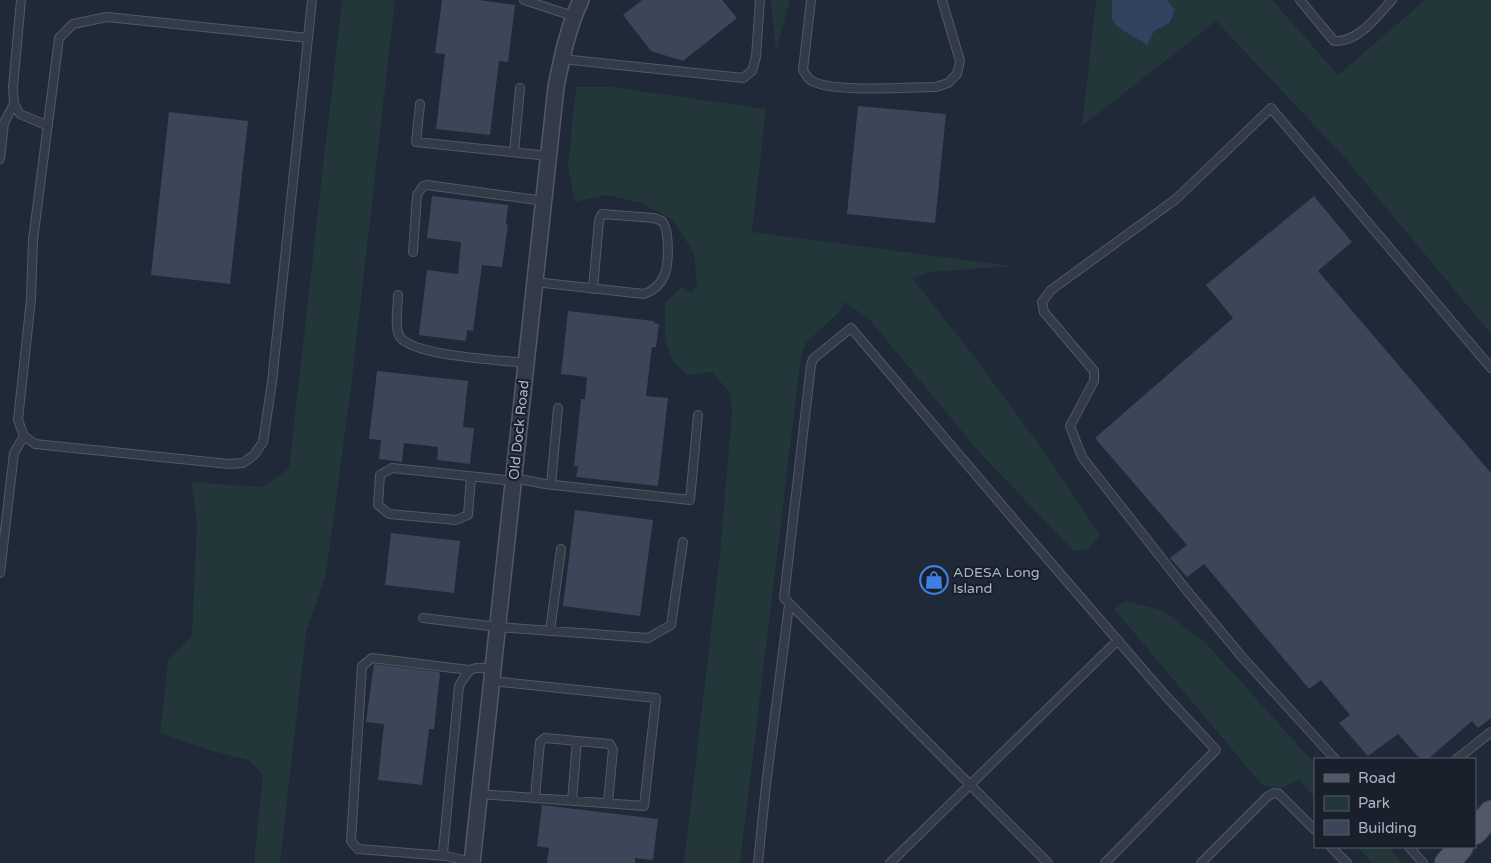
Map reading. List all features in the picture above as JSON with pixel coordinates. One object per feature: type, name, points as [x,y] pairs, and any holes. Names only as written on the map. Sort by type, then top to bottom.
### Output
[{"type":"main road","points":[[1476,831],[1491,813]]},
{"type":"main road","points":[[1447,863],[1460,848]]},
{"type":"street","name":"Old Dock Road","points":[[472,862],[556,87],[573,16],[581,0]]},
{"type":"lane","points":[[22,0],[12,87],[14,104],[20,114],[48,126]]},
{"type":"lane","points":[[308,38],[107,17],[73,24],[59,38],[33,240],[30,299],[18,420],[24,436],[35,444],[229,464],[244,463],[254,455],[262,442],[272,382],[312,0]]},
{"type":"lane","points":[[524,0],[573,16]]},
{"type":"lane","points":[[562,59],[742,78],[752,71],[756,57],[760,0]]},
{"type":"lane","points":[[811,0],[802,70],[811,81],[823,86],[855,88],[936,87],[948,83],[957,74],[960,61],[942,0]]},
{"type":"lane","points":[[1300,0],[1334,41],[1344,42],[1360,32],[1392,0]]},
{"type":"lane","points":[[514,152],[520,88]]},
{"type":"lane","points":[[0,159],[4,123],[14,104]]},
{"type":"lane","points":[[420,104],[416,142],[549,156]]},
{"type":"lane","points":[[1334,758],[1243,658],[1082,457],[1070,426],[1094,381],[1094,371],[1044,312],[1042,302],[1051,290],[1176,199],[1271,108],[1491,368]]},
{"type":"lane","points":[[413,252],[417,195],[423,186],[544,201]]},
{"type":"lane","points":[[535,282],[644,294],[651,291],[664,276],[666,266],[667,232],[662,221],[654,218],[602,214],[599,220],[592,288]]},
{"type":"lane","points":[[398,295],[397,331],[401,338],[410,345],[442,353],[526,362]]},
{"type":"lane","points":[[1048,863],[784,598],[811,365],[813,359],[851,328],[968,467],[1216,750],[1105,863]]},
{"type":"lane","points":[[551,485],[558,408]]},
{"type":"lane","points":[[471,476],[468,515],[456,520],[389,514],[378,505],[380,475],[392,468],[514,480],[690,500],[698,414]]},
{"type":"lane","points":[[0,573],[14,453],[24,436]]},
{"type":"lane","points":[[422,618],[550,631],[648,638],[672,626],[684,542]]},
{"type":"lane","points":[[550,631],[561,549]]},
{"type":"lane","points":[[758,863],[789,605]]},
{"type":"lane","points":[[890,863],[1118,640]]},
{"type":"lane","points":[[472,862],[446,856],[358,849],[351,841],[362,666],[372,658],[469,670],[476,667],[492,675],[656,698],[644,806],[479,794]]},
{"type":"lane","points":[[446,856],[443,852],[460,686],[469,670]]},
{"type":"lane","points":[[1458,758],[1491,732]]},
{"type":"lane","points":[[535,798],[540,742],[545,738],[610,744],[613,750],[608,804]]},
{"type":"lane","points":[[572,801],[577,741]]},
{"type":"lane","points":[[1201,863],[1267,797],[1274,793],[1279,794],[1314,829]]},
{"type":"lane","points":[[1332,848],[1347,863]]},
{"type":"lane","points":[[1410,848],[1422,863]]},
{"type":"green space","points":[[342,0],[395,0],[351,387],[326,574],[306,632],[280,863],[254,863],[263,775],[249,760],[212,751],[160,733],[168,661],[192,636],[197,521],[191,482],[263,487],[289,468]]},
{"type":"green space","points":[[771,0],[790,0],[776,51]]},
{"type":"green space","points":[[1096,0],[1112,0],[1119,28],[1139,38],[1147,45],[1154,31],[1171,23],[1175,10],[1167,0],[1272,0],[1338,75],[1425,0],[1491,0],[1491,334],[1345,158],[1216,21],[1082,126]]},
{"type":"green space","points":[[576,87],[613,87],[766,109],[752,232],[1012,266],[931,272],[912,278],[966,346],[1040,446],[1100,535],[1089,549],[1074,551],[979,452],[869,319],[845,302],[838,313],[806,343],[801,356],[740,863],[684,863],[720,554],[732,411],[730,393],[712,372],[688,375],[672,361],[665,338],[665,303],[682,287],[693,293],[697,283],[694,253],[673,220],[642,203],[605,195],[575,202],[568,166]]},
{"type":"green space","points":[[1125,601],[1162,610],[1206,643],[1314,763],[1314,797],[1299,779],[1280,789],[1262,785],[1114,609]]},
{"type":"green space","points":[[1359,848],[1390,848],[1402,863],[1372,863]]},
{"type":"water","points":[[1112,0],[1167,0],[1175,10],[1170,23],[1154,31],[1147,45],[1121,29],[1113,21]]},
{"type":"building","points":[[442,0],[479,0],[515,5],[508,62],[499,61],[490,135],[436,129],[445,54],[435,53]]},
{"type":"building","points":[[642,0],[722,0],[737,18],[683,61],[651,51],[623,15]]},
{"type":"building","points":[[858,106],[946,114],[935,223],[847,214]]},
{"type":"building","points":[[169,112],[248,121],[230,284],[151,275]]},
{"type":"building","points":[[432,196],[508,205],[506,224],[508,225],[502,267],[482,265],[473,331],[467,330],[466,341],[419,335],[427,270],[458,274],[461,242],[427,238]]},
{"type":"building","points":[[1314,196],[1352,242],[1318,271],[1491,473],[1491,718],[1478,728],[1472,721],[1429,758],[1419,758],[1398,734],[1368,756],[1339,723],[1350,715],[1321,680],[1309,689],[1204,564],[1187,577],[1170,558],[1187,545],[1095,438],[1233,318],[1206,285]]},
{"type":"building","points":[[568,311],[654,321],[654,323],[659,324],[656,347],[652,347],[646,396],[668,398],[658,486],[576,477],[578,466],[574,466],[581,399],[585,399],[587,377],[561,374]]},
{"type":"building","points":[[377,371],[468,381],[463,427],[474,428],[470,464],[437,460],[438,447],[404,443],[402,462],[379,459],[381,440],[369,439]]},
{"type":"building","points":[[575,510],[653,520],[640,616],[563,606]]},
{"type":"building","points":[[391,533],[460,541],[454,593],[385,585]]},
{"type":"building","points":[[374,664],[439,672],[440,674],[434,729],[429,729],[422,785],[378,780],[384,724],[366,722]]},
{"type":"building","points":[[542,805],[658,819],[653,860],[635,858],[635,863],[547,863],[549,848],[537,846]]},
{"type":"place","name":"ADESA Long Island","points":[[934,580]]}]
